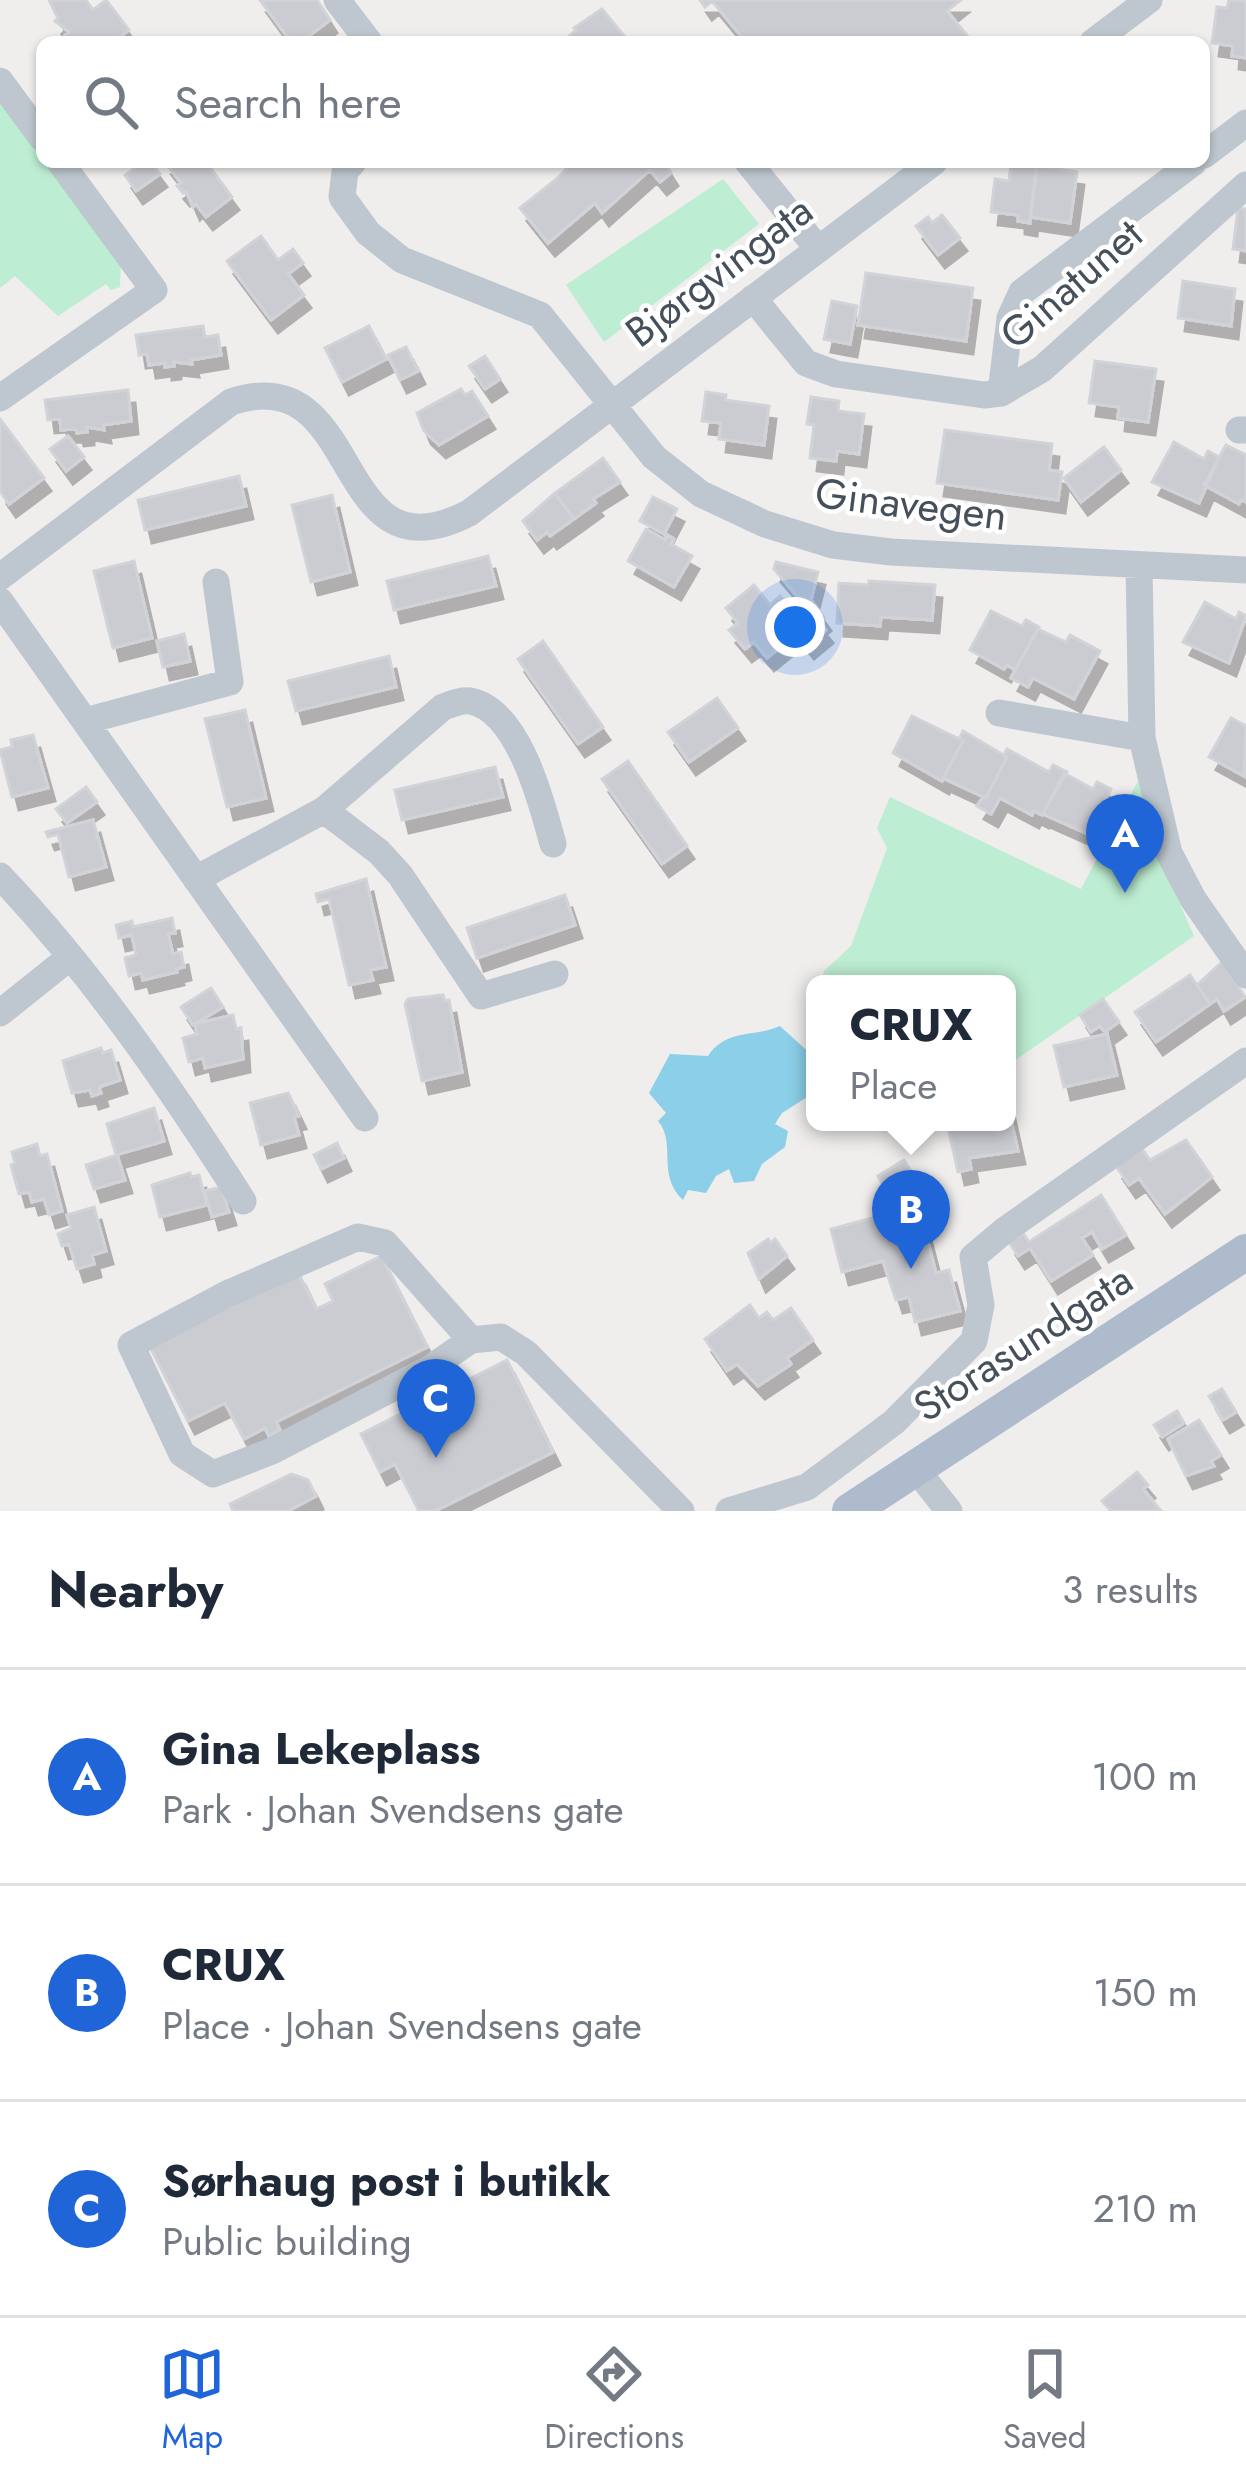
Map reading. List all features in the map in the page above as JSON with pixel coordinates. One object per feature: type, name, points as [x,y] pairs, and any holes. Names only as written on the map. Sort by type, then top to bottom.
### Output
[{"type":"main road","name":"Storasundgata","points":[[850,1511],[1246,1252]]},
{"type":"street","points":[[338,0],[365,36]]},
{"type":"street","points":[[1101,36],[1149,0]]},
{"type":"street","points":[[0,81],[36,130]]},
{"type":"street","points":[[1210,150],[1246,123]]},
{"type":"street","points":[[0,398],[154,290],[64,168]]},
{"type":"street","name":"Bjørgvingata","points":[[348,168],[342,197],[383,248],[540,315],[613,404]]},
{"type":"street","points":[[753,168],[818,250]]},
{"type":"street","name":"Bjørgvingata","points":[[0,577],[231,402],[248,396],[266,394],[302,407],[339,449],[384,518],[427,530],[470,513],[926,168]]},
{"type":"street","name":"Ginatunet","points":[[1001,393],[1010,318],[1022,292],[1187,168]]},
{"type":"street","name":"Ginatunet","points":[[753,298],[806,363],[836,374],[983,395],[1001,393],[1042,369],[1246,185]]},
{"type":"street","name":"Ginavegen","points":[[613,404],[654,457],[700,494],[765,524],[833,545],[1246,570]]},
{"type":"street","points":[[1138,565],[1142,738],[1169,853],[1193,899],[1246,975]]},
{"type":"street","points":[[85,721],[230,682],[215,582]]},
{"type":"street","points":[[0,602],[365,1118]]},
{"type":"street","points":[[196,879],[324,809],[413,730],[443,707],[465,700],[484,706],[514,739],[532,770],[553,844]]},
{"type":"street","points":[[999,713],[1142,738]]},
{"type":"street","points":[[324,809],[400,874],[481,996],[555,974]]},
{"type":"street","points":[[0,876],[48,926],[185,1110],[243,1201]]},
{"type":"street","points":[[0,1013],[70,957]]},
{"type":"street","points":[[729,1511],[807,1487],[894,1422],[974,1341],[981,1305],[973,1257],[1246,1061]]},
{"type":"street","points":[[471,1340],[386,1244],[358,1237],[227,1294],[131,1345],[182,1454],[212,1474],[272,1451],[429,1369],[471,1340],[501,1337],[526,1353],[681,1511]]},
{"type":"street","points":[[915,1468],[949,1511]]},
{"type":"green space","points":[[0,92],[36,141],[36,168],[55,168],[121,258],[120,287],[111,290],[106,284],[58,316],[15,276],[0,288]]},
{"type":"green space","points":[[723,179],[759,224],[604,342],[566,285]]},
{"type":"green space","points":[[1138,781],[1159,857],[1194,936],[1016,1060],[1016,975],[823,975],[851,946],[887,848],[877,828],[890,797],[1081,889]]},
{"type":"water","points":[[780,1026],[806,1050],[806,1098],[782,1113],[775,1124],[788,1131],[785,1147],[762,1164],[754,1181],[734,1183],[729,1169],[716,1176],[706,1193],[688,1190],[683,1200],[670,1180],[666,1139],[658,1121],[666,1113],[649,1093],[670,1054],[708,1056],[732,1037]]},
{"type":"building","points":[[49,0],[86,0],[93,10],[106,0],[129,30],[121,36],[66,36],[69,32],[55,21],[58,18]]},
{"type":"building","points":[[260,0],[317,0],[330,20],[309,36],[287,36]]},
{"type":"building","points":[[700,0],[961,0],[947,11],[968,36],[741,36],[712,1],[705,7]]},
{"type":"building","points":[[1229,0],[1246,1],[1246,58],[1232,56],[1233,46],[1212,43],[1217,7],[1227,8]]},
{"type":"building","points":[[602,9],[624,36],[569,36]]},
{"type":"building","points":[[135,168],[156,168],[160,174],[136,191],[125,175]]},
{"type":"building","points":[[170,168],[210,168],[232,197],[206,217],[177,186],[181,183]]},
{"type":"building","points":[[567,168],[668,168],[671,173],[660,182],[650,170],[602,213],[595,203],[548,243],[520,208]]},
{"type":"building","points":[[1010,168],[1037,168],[1030,223],[1018,221],[1018,215],[991,212],[995,179],[1009,181]]},
{"type":"building","points":[[1037,168],[1077,172],[1070,223],[1030,217]]},
{"type":"building","points":[[1238,208],[1246,209],[1246,251],[1233,249]]},
{"type":"building","points":[[942,215],[960,238],[938,255],[916,226],[928,217],[932,223]]},
{"type":"building","points":[[261,236],[278,260],[293,249],[303,263],[288,274],[304,295],[271,320],[227,261]]},
{"type":"building","points":[[866,273],[973,288],[966,341],[858,325]]},
{"type":"building","points":[[1183,281],[1235,289],[1231,326],[1178,318]]},
{"type":"building","points":[[832,301],[857,306],[850,344],[824,339]]},
{"type":"building","points":[[203,326],[205,337],[218,335],[221,355],[165,367],[165,363],[149,365],[147,354],[139,355],[136,335]]},
{"type":"building","points":[[369,326],[386,359],[342,382],[325,348]]},
{"type":"building","points":[[406,347],[418,371],[400,380],[388,355]]},
{"type":"building","points":[[485,356],[500,379],[485,389],[469,366]]},
{"type":"building","points":[[1095,361],[1156,369],[1148,422],[1118,418],[1119,407],[1089,403]]},
{"type":"building","points":[[461,389],[465,395],[472,391],[488,416],[439,445],[424,431],[417,413]]},
{"type":"building","points":[[128,390],[131,421],[103,425],[104,430],[87,427],[87,432],[77,433],[76,429],[61,430],[60,419],[48,420],[45,400]]},
{"type":"building","points":[[706,392],[726,395],[725,400],[769,406],[764,445],[719,439],[721,423],[702,421]]},
{"type":"building","points":[[811,397],[839,401],[838,411],[864,414],[859,454],[837,451],[836,461],[810,458]]},
{"type":"building","points":[[0,419],[44,478],[9,504],[0,491]]},
{"type":"building","points":[[945,430],[1052,444],[1049,470],[1062,472],[1058,500],[937,483]]},
{"type":"building","points":[[68,436],[84,457],[66,471],[50,449]]},
{"type":"building","points":[[1174,442],[1204,459],[1208,451],[1219,457],[1199,503],[1152,482]]},
{"type":"building","points":[[1226,445],[1246,455],[1246,502],[1239,504],[1204,485]]},
{"type":"building","points":[[1104,447],[1121,470],[1081,502],[1064,478]]},
{"type":"building","points":[[603,458],[620,482],[593,499],[596,503],[574,519],[555,493]]},
{"type":"building","points":[[239,476],[246,506],[145,530],[138,500]]},
{"type":"building","points":[[555,493],[574,519],[537,540],[523,521]]},
{"type":"building","points":[[332,495],[350,572],[311,582],[292,505]]},
{"type":"building","points":[[653,497],[677,509],[664,534],[640,521]]},
{"type":"building","points":[[646,529],[665,540],[667,535],[674,539],[671,544],[692,556],[674,587],[628,561]]},
{"type":"building","points":[[488,556],[496,586],[394,610],[387,581]]},
{"type":"building","points":[[134,561],[152,638],[113,648],[94,571]]},
{"type":"building","points":[[776,562],[818,572],[811,600],[824,618],[819,622],[774,569]]},
{"type":"building","points":[[869,581],[935,585],[932,620],[881,617],[880,626],[837,623],[839,583],[869,585]]},
{"type":"building","points":[[754,585],[770,605],[780,596],[790,608],[780,616],[795,635],[767,658],[754,642],[745,649],[729,630],[738,623],[726,608]]},
{"type":"building","points":[[802,601],[826,630],[807,646],[783,617]]},
{"type":"building","points":[[1205,602],[1236,619],[1239,612],[1246,616],[1229,663],[1183,642]]},
{"type":"building","points":[[991,611],[1022,626],[1026,620],[1039,627],[1015,670],[970,650]]},
{"type":"building","points":[[1038,629],[1066,642],[1070,635],[1100,651],[1074,699],[1033,678],[1028,687],[1011,678]]},
{"type":"building","points":[[184,634],[190,661],[163,667],[157,641]]},
{"type":"building","points":[[543,641],[603,727],[578,744],[518,659]]},
{"type":"building","points":[[389,656],[396,687],[296,711],[288,681]]},
{"type":"building","points":[[717,698],[738,728],[689,762],[668,732]]},
{"type":"building","points":[[245,710],[266,798],[227,807],[205,719]]},
{"type":"building","points":[[912,716],[963,741],[942,781],[893,753]]},
{"type":"building","points":[[1231,718],[1246,726],[1244,776],[1209,757]]},
{"type":"building","points":[[963,731],[1007,757],[986,798],[943,778],[963,741],[959,739]]},
{"type":"building","points":[[33,735],[48,788],[12,797],[0,750],[12,747],[11,740]]},
{"type":"building","points":[[1007,749],[1049,772],[1053,765],[1067,772],[1042,815],[1034,811],[1032,815],[1000,798],[991,814],[977,806],[986,798]]},
{"type":"building","points":[[628,761],[687,846],[662,864],[602,779]]},
{"type":"building","points":[[495,767],[503,797],[402,820],[395,790]]},
{"type":"building","points":[[1064,773],[1093,789],[1097,782],[1111,789],[1088,834],[1043,814]]},
{"type":"building","points":[[86,787],[97,802],[67,823],[56,809]]},
{"type":"building","points":[[93,820],[106,867],[69,877],[58,834],[48,837],[46,832]]},
{"type":"building","points":[[366,879],[386,967],[370,970],[373,980],[349,985],[329,899],[318,902],[316,894]]},
{"type":"building","points":[[565,895],[575,925],[477,958],[467,928]]},
{"type":"building","points":[[172,918],[175,933],[168,934],[173,954],[181,952],[184,967],[143,980],[141,973],[129,976],[125,958],[136,955],[132,935],[119,938],[116,925],[132,921],[133,927]]},
{"type":"building","points":[[1222,962],[1245,997],[1224,1011],[1217,999],[1210,1004],[1197,985]]},
{"type":"building","points":[[1190,975],[1210,1004],[1156,1042],[1135,1012]]},
{"type":"building","points":[[211,988],[223,1007],[193,1025],[181,1007]]},
{"type":"building","points":[[443,995],[449,1000],[462,1072],[422,1081],[405,1004],[408,999]]},
{"type":"building","points":[[1103,999],[1119,1022],[1105,1032],[1100,1026],[1091,1032],[1080,1015]]},
{"type":"building","points":[[233,1015],[236,1029],[241,1028],[243,1059],[205,1068],[203,1058],[189,1062],[183,1038],[197,1034],[195,1024]]},
{"type":"building","points":[[1107,1034],[1117,1075],[1064,1087],[1054,1046]]},
{"type":"building","points":[[101,1048],[103,1053],[111,1050],[120,1080],[99,1087],[101,1093],[92,1096],[90,1090],[72,1093],[63,1061]]},
{"type":"building","points":[[288,1093],[299,1116],[294,1117],[299,1135],[261,1145],[250,1103]]},
{"type":"building","points":[[154,1108],[164,1141],[116,1155],[107,1124]]},
{"type":"building","points":[[949,1131],[1014,1131],[1018,1151],[969,1158],[971,1169],[958,1172]]},
{"type":"building","points":[[1186,1140],[1212,1177],[1165,1214],[1139,1178],[1129,1185],[1116,1166],[1142,1149],[1150,1160]]},
{"type":"building","points":[[337,1143],[344,1158],[321,1169],[314,1155]]},
{"type":"building","points":[[37,1144],[40,1156],[47,1154],[62,1211],[49,1215],[44,1199],[32,1202],[29,1192],[19,1194],[11,1165],[15,1163],[12,1152]]},
{"type":"building","points":[[117,1155],[125,1180],[94,1189],[86,1165]]},
{"type":"building","points":[[904,1160],[919,1184],[892,1200],[878,1176]]},
{"type":"building","points":[[190,1173],[191,1177],[199,1175],[207,1205],[160,1217],[152,1185]]},
{"type":"building","points":[[221,1187],[229,1212],[212,1217],[205,1191]]},
{"type":"building","points":[[1101,1195],[1126,1235],[1102,1249],[1092,1232],[1082,1238],[1093,1255],[1051,1281],[1030,1248],[1018,1256],[1009,1242],[1023,1233],[1029,1242]]},
{"type":"building","points":[[94,1207],[106,1251],[92,1255],[94,1264],[77,1269],[69,1244],[62,1246],[58,1234],[71,1228],[67,1215]]},
{"type":"building","points":[[887,1214],[890,1224],[921,1215],[936,1273],[949,1270],[960,1311],[915,1322],[909,1297],[896,1300],[883,1261],[842,1272],[831,1229]]},
{"type":"building","points":[[768,1239],[771,1243],[775,1239],[787,1256],[759,1279],[748,1253]]},
{"type":"building","points":[[381,1256],[427,1347],[276,1422],[280,1430],[269,1436],[265,1428],[244,1439],[225,1403],[188,1421],[150,1347],[298,1272],[316,1309],[333,1301],[325,1284]]},
{"type":"building","points":[[750,1305],[759,1318],[767,1312],[773,1320],[791,1308],[813,1340],[787,1358],[791,1364],[758,1386],[737,1364],[727,1371],[705,1339]]},
{"type":"building","points":[[507,1360],[553,1452],[435,1511],[419,1511],[395,1464],[380,1472],[361,1434]]},
{"type":"building","points":[[1222,1389],[1236,1412],[1223,1420],[1209,1396]]},
{"type":"building","points":[[1177,1411],[1184,1423],[1162,1437],[1154,1425]]},
{"type":"building","points":[[1199,1420],[1221,1455],[1211,1461],[1214,1466],[1186,1476],[1168,1439]]},
{"type":"building","points":[[1137,1472],[1148,1485],[1143,1489],[1161,1511],[1111,1511],[1102,1501]]},
{"type":"building","points":[[291,1474],[308,1480],[316,1496],[288,1511],[233,1511],[230,1504]]},
{"type":"place","name":"Gina Lekeplass","points":[[1125,893]]},
{"type":"place","name":"CRUX","points":[[911,1269]]},
{"type":"place","name":"Sørhaug post i butikk","points":[[436,1458]]}]
